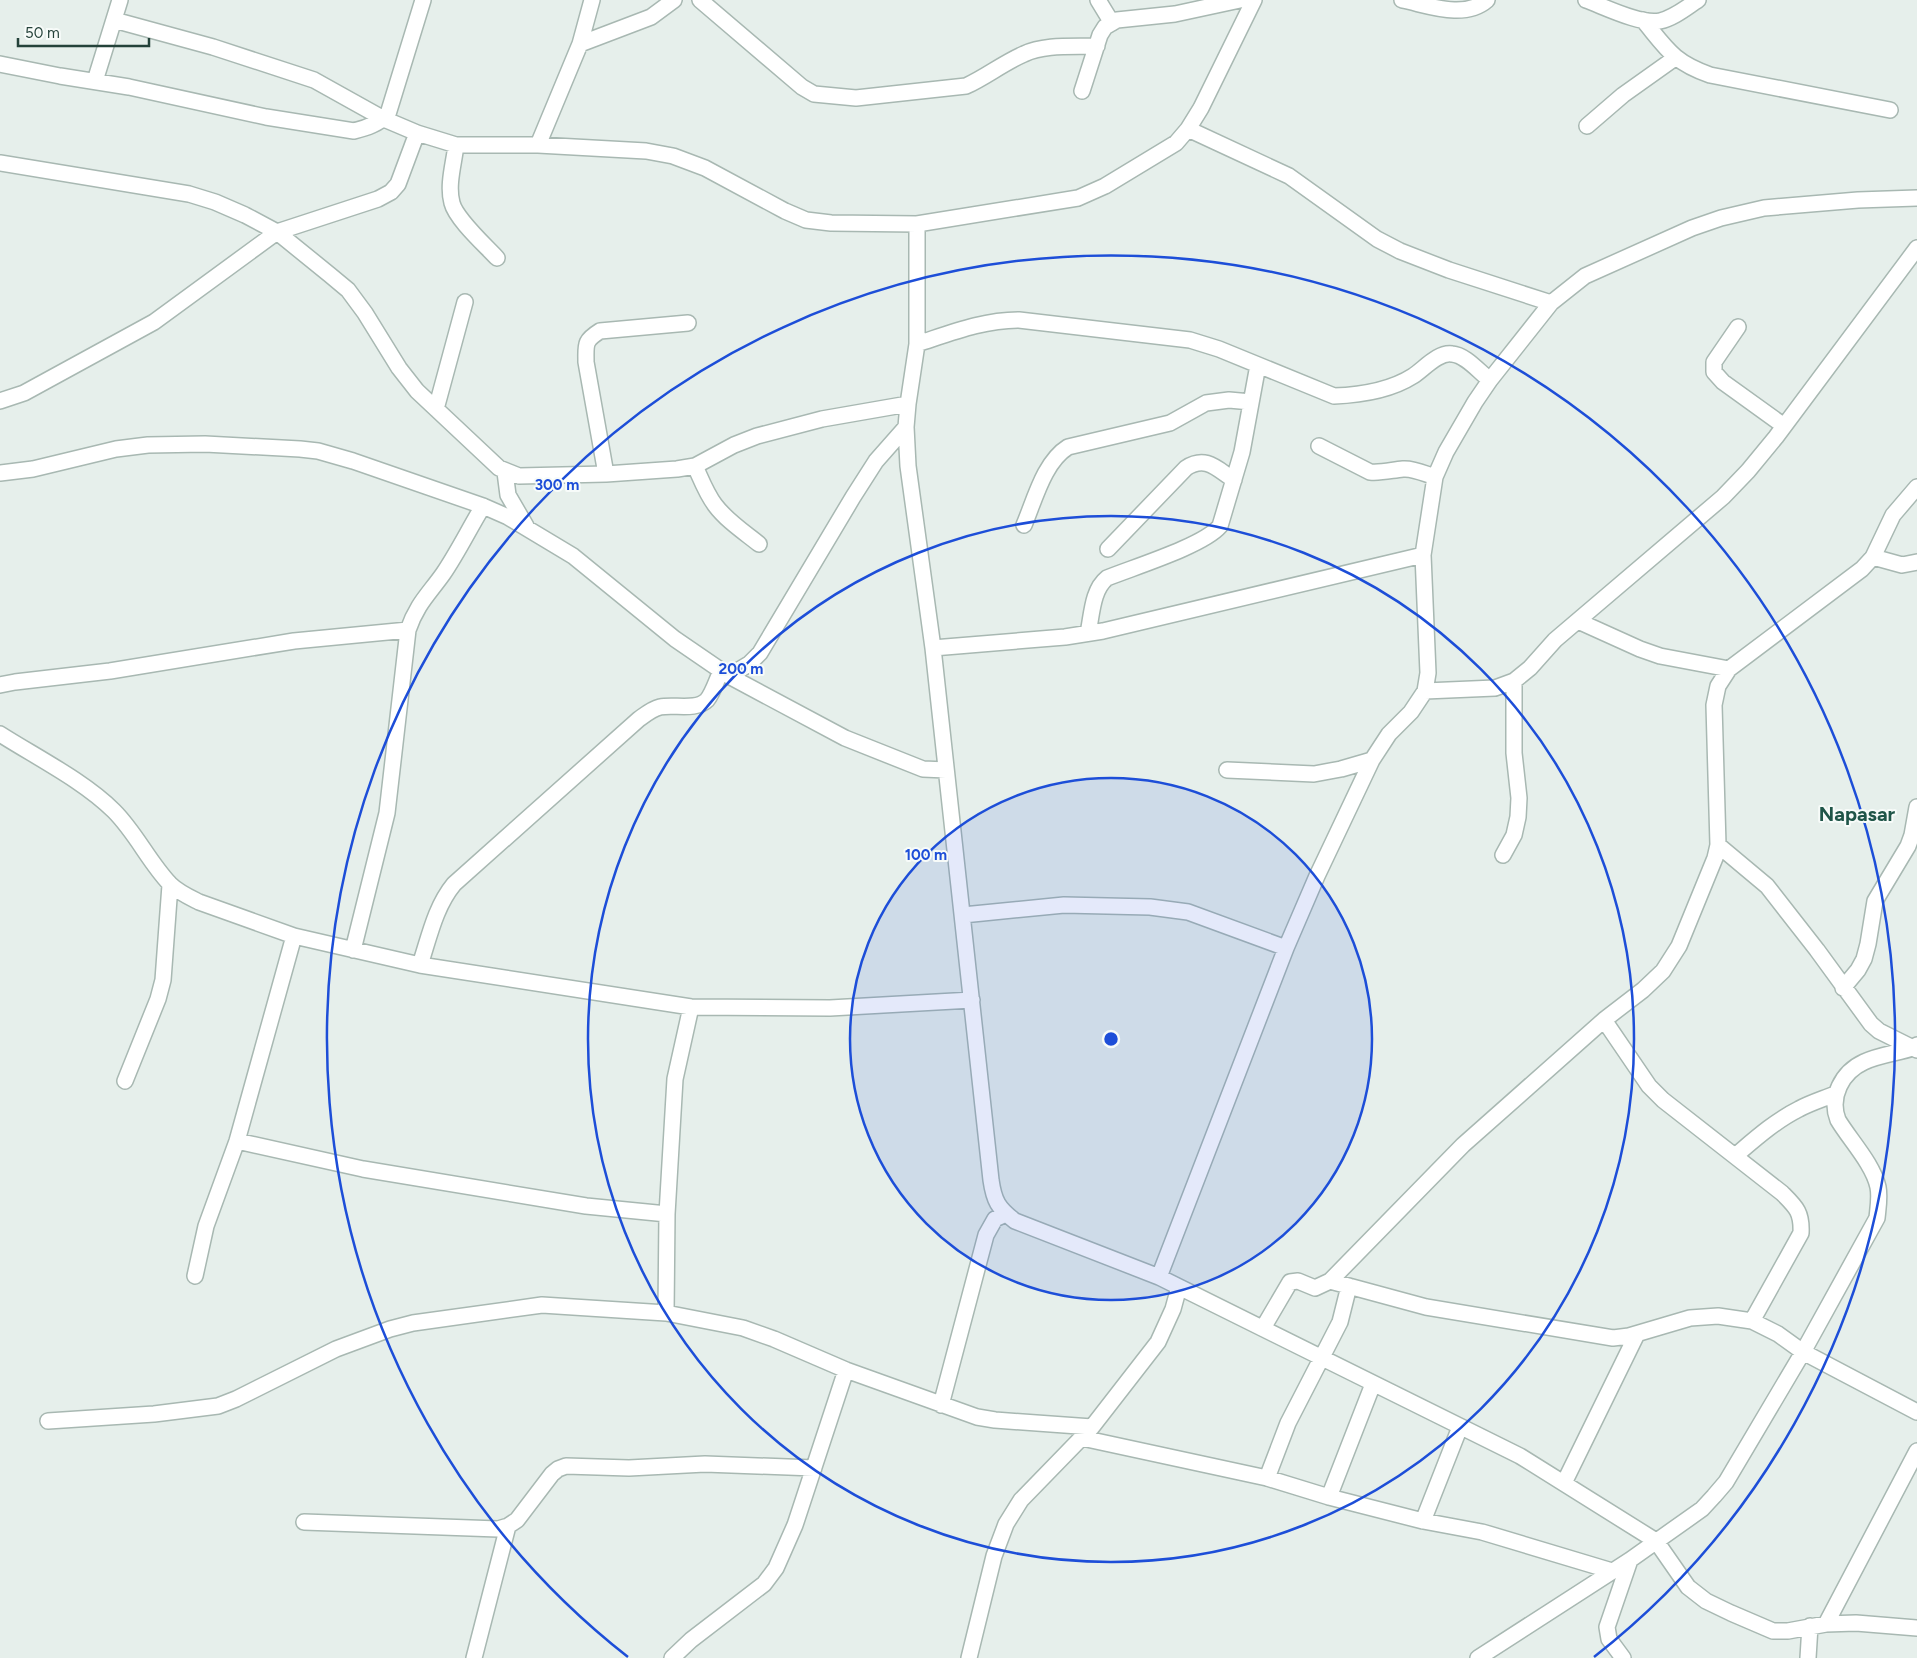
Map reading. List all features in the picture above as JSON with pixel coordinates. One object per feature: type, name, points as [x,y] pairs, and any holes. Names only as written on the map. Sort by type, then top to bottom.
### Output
[{"type":"street","points":[[95,81],[120,0]]},
{"type":"street","points":[[0,64],[129,87],[266,117],[354,131],[364,129],[384,119],[391,109],[423,0]]},
{"type":"street","points":[[538,145],[580,44],[592,0]]},
{"type":"street","points":[[580,44],[651,17],[674,0]]},
{"type":"street","points":[[700,0],[802,87],[814,94],[828,97],[856,98],[966,86],[978,81],[1023,54],[1036,50],[1097,46]]},
{"type":"street","points":[[1098,0],[1112,23]]},
{"type":"street","points":[[1082,91],[1097,46],[1106,27],[1117,20],[1175,14],[1240,0]]},
{"type":"street","points":[[114,20],[213,47],[314,80],[384,119],[417,133],[456,145],[538,145],[646,151],[673,156],[705,168],[785,211],[806,220],[831,223],[917,224],[1078,198],[1105,186],[1176,143],[1188,129],[1201,108],[1254,0]]},
{"type":"street","points":[[1402,0],[1456,11],[1470,9],[1482,4],[1486,0]]},
{"type":"street","points":[[1586,0],[1643,20],[1660,21],[1678,13],[1698,0]]},
{"type":"street","points":[[1643,20],[1675,58],[1690,68],[1710,75],[1890,110]]},
{"type":"street","points":[[1587,126],[1615,100],[1675,58]]},
{"type":"street","points":[[1188,129],[1289,176],[1377,239],[1400,251],[1449,270],[1551,303]]},
{"type":"street","points":[[0,401],[24,393],[154,322],[277,232],[378,199],[391,192],[398,184],[417,133]]},
{"type":"street","points":[[456,145],[450,189],[452,204],[459,217],[497,258]]},
{"type":"street","points":[[0,163],[189,194],[215,202],[277,232],[348,290],[365,313],[399,368],[417,390],[491,462],[505,472],[519,476],[606,474],[695,466],[734,445],[757,436],[822,419],[908,404]]},
{"type":"street","points":[[1159,1277],[1286,948],[1317,876],[1372,760],[1389,734],[1411,712],[1425,691],[1428,672],[1423,555],[1435,477],[1446,452],[1490,380],[1551,303],[1586,276],[1692,228],[1721,218],[1764,208],[1858,200],[1917,198]]},
{"type":"street","points":[[917,224],[917,344],[906,427],[908,466],[933,648],[993,1194],[997,1206],[1006,1214],[1027,1226],[1159,1277],[1520,1456],[1656,1541],[1688,1587],[1706,1601],[1774,1631],[1788,1631],[1826,1624],[1856,1623],[1917,1628]]},
{"type":"street","points":[[1425,691],[1495,688],[1514,681],[1530,668],[1555,640],[1723,497],[1748,471],[1784,426],[1917,248]]},
{"type":"street","points":[[436,408],[465,302]]},
{"type":"street","points":[[917,344],[999,320],[1019,320],[1190,340],[1334,396],[1387,387],[1413,376],[1441,355],[1451,353],[1460,356],[1490,380]]},
{"type":"street","points":[[606,474],[586,362],[586,346],[589,337],[600,331],[688,323]]},
{"type":"street","points":[[1738,327],[1714,362],[1714,372],[1723,382],[1784,426]]},
{"type":"street","points":[[1088,633],[1097,593],[1101,583],[1107,578],[1195,543],[1216,531],[1220,526],[1242,452],[1258,365]]},
{"type":"street","points":[[1024,525],[1051,462],[1060,452],[1068,447],[1170,423],[1206,403],[1229,400],[1251,402]]},
{"type":"street","points":[[420,966],[439,908],[454,884],[639,719],[657,708],[702,704],[708,699],[725,674],[749,664],[760,654],[853,497],[876,462],[906,427]]},
{"type":"street","points":[[0,473],[33,469],[116,449],[148,445],[205,444],[318,451],[483,506],[508,517],[573,556],[675,639],[725,674],[845,738],[923,769],[946,770]]},
{"type":"street","points":[[1319,446],[1370,472],[1379,473],[1405,468],[1435,477]]},
{"type":"street","points":[[1108,549],[1186,468],[1195,462],[1204,462],[1234,480]]},
{"type":"street","points":[[695,466],[708,494],[716,506],[729,520],[759,544]]},
{"type":"street","points":[[505,472],[508,494],[513,507],[528,529]]},
{"type":"street","points":[[1263,1328],[1290,1282],[1298,1281],[1315,1288],[1330,1281],[1463,1145],[1604,1020],[1643,990],[1663,971],[1679,946],[1715,858],[1718,845],[1714,705],[1718,686],[1729,669],[1862,569],[1873,557],[1894,515],[1917,487]]},
{"type":"street","points":[[353,950],[387,813],[408,630],[422,599],[446,570],[483,506]]},
{"type":"street","points":[[933,648],[1103,631],[1423,555]]},
{"type":"street","points":[[1873,557],[1902,565],[1917,562]]},
{"type":"street","points":[[1578,621],[1646,652],[1729,669]]},
{"type":"street","points":[[0,685],[110,671],[294,640],[408,630]]},
{"type":"street","points":[[1503,855],[1514,835],[1519,807],[1514,753],[1514,681]]},
{"type":"street","points":[[0,734],[82,786],[113,810],[170,885],[184,895],[294,936],[420,966],[690,1007],[830,1008],[972,1000]]},
{"type":"street","points":[[1227,770],[1314,774],[1372,760]]},
{"type":"street","points":[[1843,988],[1858,970],[1864,959],[1875,901],[1908,846],[1917,807]]},
{"type":"street","points":[[1718,845],[1767,886],[1871,1024],[1916,1048]]},
{"type":"street","points":[[125,1081],[158,999],[163,980],[170,885]]},
{"type":"street","points":[[963,915],[1064,905],[1150,907],[1188,912],[1286,948]]},
{"type":"street","points":[[195,1276],[206,1226],[237,1140],[294,936]]},
{"type":"street","points":[[666,1313],[667,1214],[675,1079],[690,1007]]},
{"type":"street","points":[[1604,1020],[1649,1086],[1663,1100],[1782,1193],[1797,1209],[1802,1220],[1801,1233],[1752,1321]]},
{"type":"street","points":[[1478,1658],[1630,1560],[1702,1509],[1726,1482],[1804,1352],[1877,1218],[1878,1187],[1872,1171],[1848,1136],[1835,1112],[1836,1094],[1842,1080],[1864,1062],[1916,1048]]},
{"type":"street","points":[[1735,1156],[1779,1121],[1800,1108],[1836,1094]]},
{"type":"street","points":[[237,1140],[364,1169],[586,1206],[667,1214]]},
{"type":"street","points":[[942,1404],[986,1235],[996,1219],[1006,1214]]},
{"type":"street","points":[[1330,1281],[1426,1307],[1613,1338],[1637,1334],[1690,1318],[1718,1316],[1752,1321],[1778,1334],[1804,1352],[1917,1412]]},
{"type":"street","points":[[1267,1478],[1288,1423],[1340,1322],[1349,1286]]},
{"type":"street","points":[[970,1658],[994,1556],[1006,1524],[1022,1500],[1087,1432],[1158,1342],[1173,1309],[1179,1287]]},
{"type":"street","points":[[48,1422],[154,1414],[218,1406],[236,1399],[336,1349],[390,1329],[413,1323],[542,1305],[666,1313],[758,1332],[846,1370],[977,1417],[1087,1432],[1267,1478],[1329,1497],[1423,1521],[1482,1532],[1612,1571]]},
{"type":"street","points":[[1564,1483],[1637,1334]]},
{"type":"street","points":[[672,1658],[691,1640],[771,1577],[795,1525],[846,1370]]},
{"type":"street","points":[[1329,1497],[1373,1384]]},
{"type":"street","points":[[1423,1521],[1460,1427]]},
{"type":"street","points":[[1826,1624],[1917,1451]]},
{"type":"street","points":[[304,1522],[498,1528],[508,1526],[516,1520],[552,1474],[558,1468],[566,1466],[629,1468],[705,1464],[814,1468]]},
{"type":"street","points":[[474,1658],[508,1526]]},
{"type":"street","points":[[1623,1658],[1609,1639],[1607,1627],[1630,1560]]},
{"type":"street","points":[[1808,1658],[1810,1626]]},
{"type":"district","name":"Napasar","points":[[1857,814]]}]
